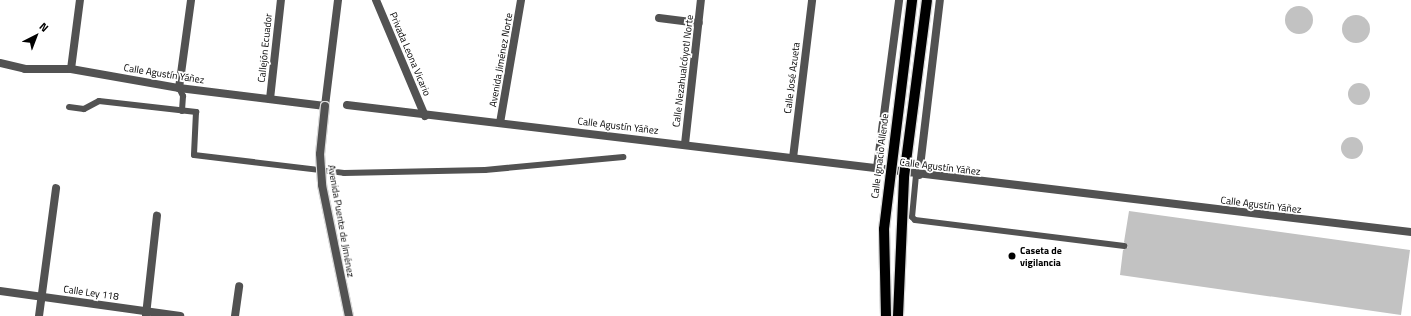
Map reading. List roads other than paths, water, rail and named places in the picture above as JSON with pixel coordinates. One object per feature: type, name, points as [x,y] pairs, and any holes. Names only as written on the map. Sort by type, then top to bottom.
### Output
[{"type":"main road","name":"Calle Ignacio Allende","points":[[886,316],[884,229],[912,0]]},
{"type":"main road","points":[[898,316],[904,177],[927,0]]},
{"type":"street","points":[[71,69],[80,0]]},
{"type":"street","points":[[179,88],[191,0]]},
{"type":"street","name":"Callejón Ecuador","points":[[270,99],[280,0]]},
{"type":"street","name":"Avenida Puente de Jiménez","points":[[338,0],[320,154],[322,185],[348,316]]},
{"type":"street","name":"Privada Leona Vicario","points":[[376,0],[425,116]]},
{"type":"street","name":"Avenida Jiménez Norte","points":[[500,123],[521,0]]},
{"type":"street","name":"Calle Nezahualcóyotl Norte","points":[[685,144],[701,0]]},
{"type":"street","name":"Calle José Azueta","points":[[793,158],[812,0]]},
{"type":"street","name":"Calle Ignacio Allende","points":[[877,168],[899,0]]},
{"type":"street","points":[[917,175],[940,0]]},
{"type":"street","points":[[659,18],[699,23]]},
{"type":"street","name":"Calle Agustín Yáñez","points":[[0,63],[25,69],[71,69],[179,88],[325,106]]},
{"type":"street","name":"Calle Agustín Yáñez","points":[[347,105],[425,116],[685,144],[877,168],[917,175],[1411,232]]},
{"type":"street","points":[[39,316],[56,188]]},
{"type":"street","points":[[146,314],[157,216]]},
{"type":"street","points":[[234,316],[239,286]]},
{"type":"street","name":"Calle Ley 118","points":[[0,291],[41,296],[146,314],[180,316]]},
{"type":"lane","points":[[179,88],[183,96],[182,110]]},
{"type":"lane","points":[[69,107],[84,109],[99,101],[196,112],[194,155],[344,172],[485,170],[622,158]]},
{"type":"lane","points":[[917,175],[912,216],[915,220],[1124,246]]},
{"type":"place","name":"Caseta de vigilancia","points":[[1012,256]]}]
